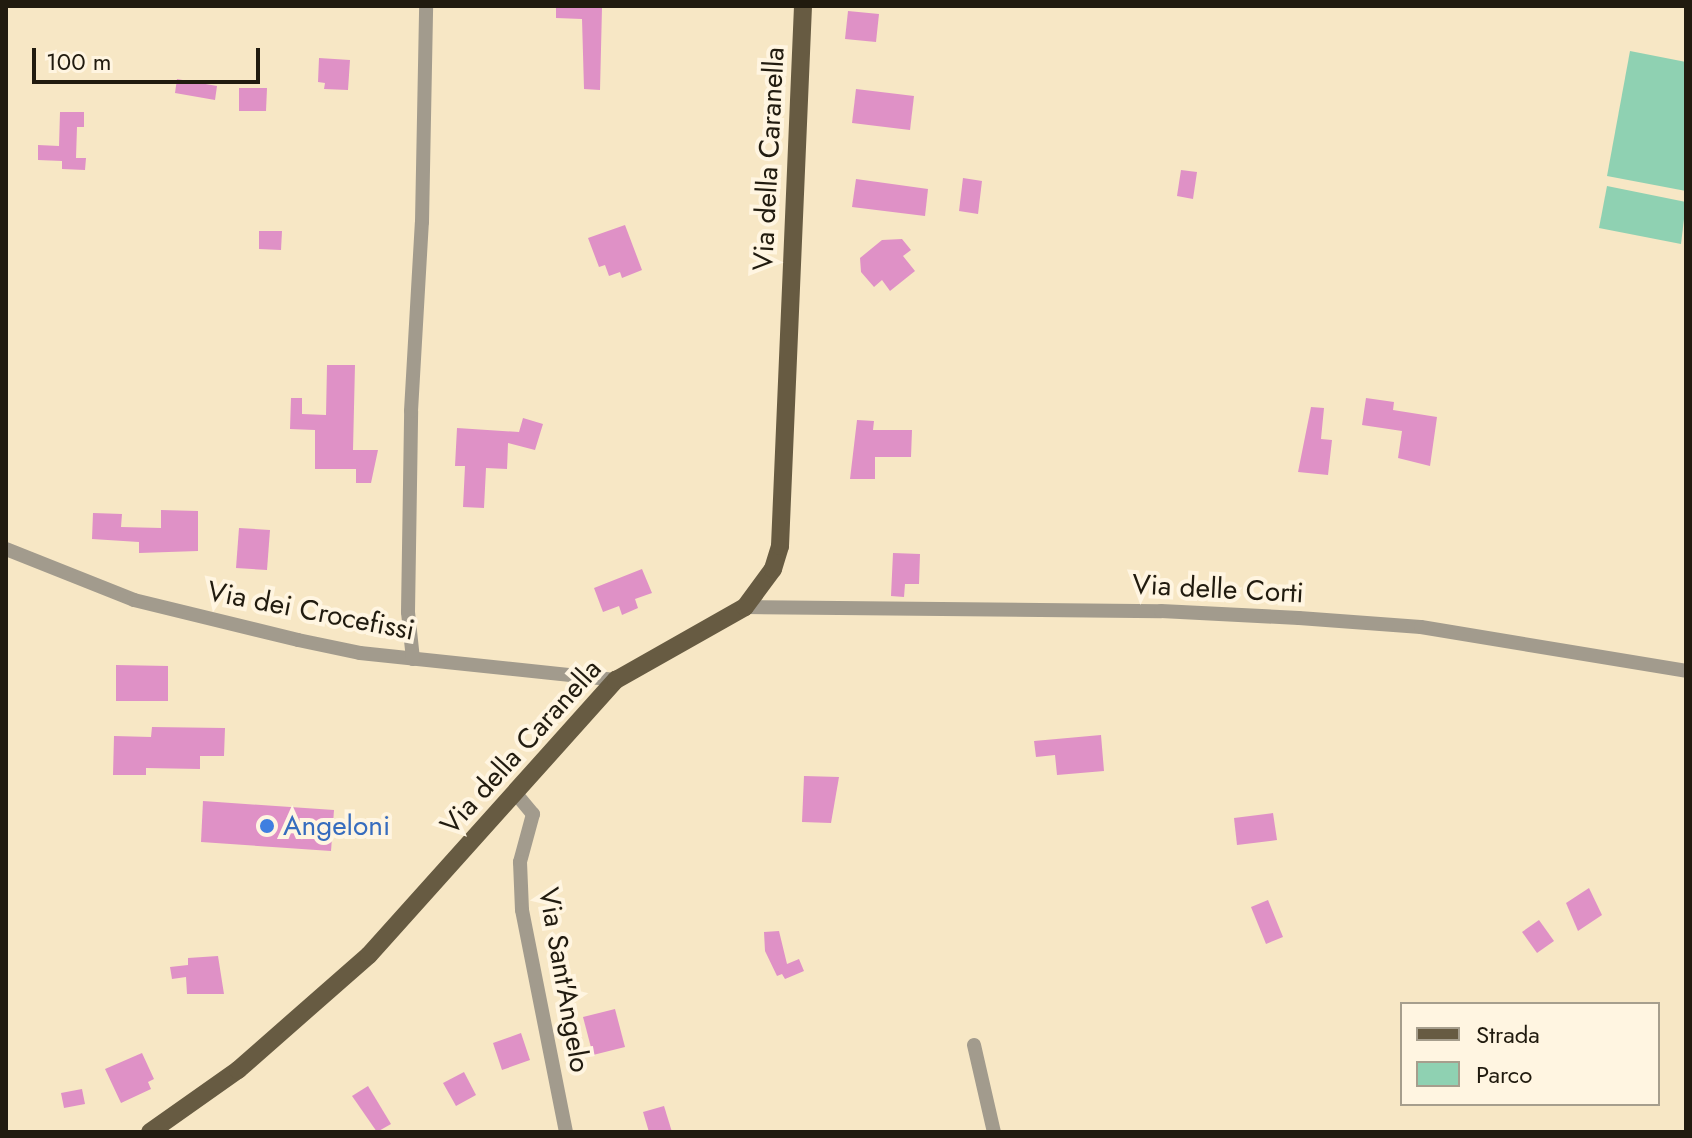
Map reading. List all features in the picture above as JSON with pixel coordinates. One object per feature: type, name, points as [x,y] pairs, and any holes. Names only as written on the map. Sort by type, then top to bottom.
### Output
[{"type":"main road","name":"Via della Caranella","points":[[150,1132],[238,1070],[360,964],[517,795],[616,680],[745,607],[773,569],[780,546],[803,6]]},
{"type":"street","points":[[413,659],[408,612],[411,411],[422,222],[426,6]]},
{"type":"street","name":"Via dei Crocefissi","points":[[6,549],[134,600],[298,640],[413,659],[616,680]]},
{"type":"street","name":"Via delle Corti","points":[[745,607],[1143,611],[1299,618],[1421,627],[1686,671]]},
{"type":"street","name":"Via Sant'Angelo","points":[[517,795],[533,814],[520,862],[522,910],[566,1132]]},
{"type":"street","points":[[974,1045],[994,1132]]},
{"type":"green space","points":[[1630,51],[1686,62],[1686,191],[1607,176]]},
{"type":"green space","points":[[1607,186],[1686,202],[1681,244],[1599,228]]},
{"type":"building","points":[[556,6],[602,8],[600,90],[584,89],[582,19],[556,18]]},
{"type":"building","points":[[848,11],[879,14],[876,42],[845,39]]},
{"type":"building","points":[[319,58],[350,60],[348,90],[324,89],[325,83],[318,82]]},
{"type":"building","points":[[177,79],[217,86],[215,100],[175,93]]},
{"type":"building","points":[[239,88],[267,88],[266,111],[239,111]]},
{"type":"building","points":[[856,89],[914,96],[910,130],[852,123]]},
{"type":"building","points":[[60,112],[84,112],[84,127],[77,127],[76,158],[86,158],[85,170],[62,169],[62,161],[38,160],[38,145],[59,146]]},
{"type":"building","points":[[1181,170],[1197,172],[1193,199],[1177,196]]},
{"type":"building","points":[[963,178],[982,181],[978,214],[959,211]]},
{"type":"building","points":[[856,179],[928,189],[925,216],[852,207]]},
{"type":"building","points":[[625,225],[642,270],[622,278],[620,272],[609,276],[605,265],[599,267],[588,238]]},
{"type":"building","points":[[259,231],[282,231],[281,250],[259,249]]},
{"type":"building","points":[[902,239],[911,250],[903,256],[915,271],[890,291],[882,280],[874,287],[861,272],[860,258],[882,240]]},
{"type":"building","points":[[327,365],[355,365],[353,450],[378,450],[371,483],[356,483],[356,469],[315,469],[315,430],[290,429],[291,398],[302,398],[302,414],[326,415]]},
{"type":"building","points":[[1366,398],[1394,402],[1393,410],[1437,417],[1430,466],[1398,458],[1402,431],[1362,425]]},
{"type":"building","points":[[1311,407],[1324,408],[1321,439],[1332,440],[1328,475],[1298,472]]},
{"type":"building","points":[[523,418],[543,424],[535,450],[508,443],[507,469],[486,468],[484,508],[463,507],[465,466],[455,466],[457,428],[519,432]]},
{"type":"building","points":[[857,420],[874,421],[873,430],[912,430],[911,457],[875,457],[875,479],[850,479]]},
{"type":"building","points":[[161,510],[198,511],[198,551],[139,553],[139,542],[92,539],[93,513],[122,514],[121,527],[161,528]]},
{"type":"building","points":[[239,528],[270,530],[267,570],[236,568]]},
{"type":"building","points":[[893,553],[920,554],[919,584],[905,584],[904,597],[891,596]]},
{"type":"building","points":[[642,569],[652,593],[635,599],[638,608],[622,615],[619,606],[603,612],[594,588]]},
{"type":"building","points":[[116,665],[168,666],[168,701],[116,701]]},
{"type":"building","points":[[152,727],[225,728],[224,756],[200,756],[200,769],[146,768],[146,775],[113,775],[114,736],[151,737]]},
{"type":"building","points":[[1101,735],[1104,771],[1057,775],[1055,755],[1036,757],[1034,741]]},
{"type":"building","points":[[804,776],[839,777],[831,823],[802,822]]},
{"type":"building","name":"Angeloni","points":[[203,801],[334,810],[331,851],[201,842]]},
{"type":"building","points":[[1273,813],[1277,840],[1237,845],[1234,818]]},
{"type":"building","points":[[1589,888],[1602,915],[1578,931],[1566,903]]},
{"type":"building","points":[[1268,900],[1283,937],[1266,944],[1251,907]]},
{"type":"building","points":[[1539,920],[1554,941],[1537,953],[1522,932]]},
{"type":"building","points":[[779,931],[787,964],[799,959],[804,971],[785,979],[782,974],[777,976],[765,951],[764,932]]},
{"type":"building","points":[[218,956],[224,994],[187,994],[186,977],[172,979],[170,967],[188,965],[188,958]]},
{"type":"building","points":[[615,1009],[625,1047],[593,1055],[583,1017]]},
{"type":"building","points":[[521,1033],[530,1060],[502,1070],[493,1043]]},
{"type":"building","points":[[142,1053],[154,1079],[148,1082],[151,1089],[121,1103],[105,1069]]},
{"type":"building","points":[[464,1072],[476,1095],[456,1106],[443,1083]]},
{"type":"building","points":[[368,1086],[391,1124],[377,1132],[352,1096]]},
{"type":"building","points":[[82,1089],[85,1104],[64,1108],[61,1093]]},
{"type":"building","points":[[664,1106],[672,1132],[649,1132],[643,1112]]},
{"type":"place","name":"Angeloni","points":[[267,826]]}]
